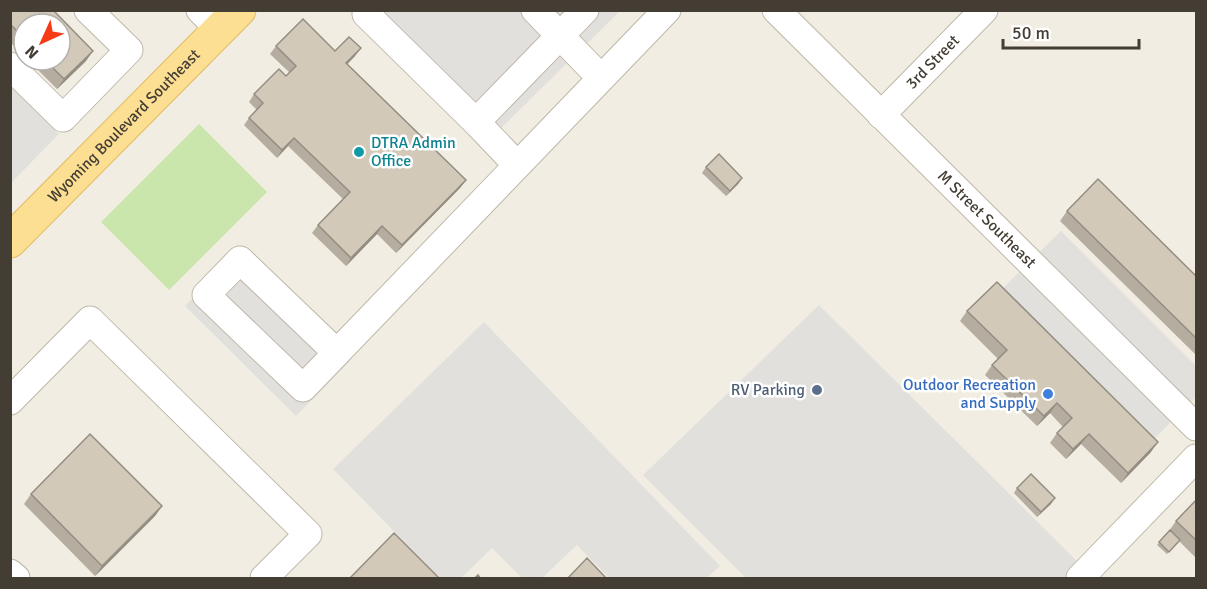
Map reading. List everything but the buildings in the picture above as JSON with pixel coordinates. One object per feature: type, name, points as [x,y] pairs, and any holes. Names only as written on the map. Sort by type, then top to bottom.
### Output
[{"type":"main road","name":"Wyoming Boulevard Southeast","points":[[10,241],[220,17]]},
{"type":"street","points":[[10,66],[63,118],[129,50],[88,10]]},
{"type":"street","points":[[535,10],[602,78]]},
{"type":"street","points":[[476,122],[585,10]]},
{"type":"street","points":[[336,352],[240,260],[206,295],[303,388],[667,10]]},
{"type":"street","name":"M Street Southeast","points":[[776,10],[1197,427]]},
{"type":"street","name":"3rd Street","points":[[881,115],[984,10]]},
{"type":"street","points":[[365,12],[517,165]]},
{"type":"street","points":[[10,401],[90,320],[308,534],[264,579]]},
{"type":"street","points":[[1080,579],[1197,458]]},
{"type":"street","points":[[10,573],[16,579]]},
{"type":"green space","points":[[199,124],[267,192],[169,290],[101,222]]},
{"type":"shaded area","points":[[349,11],[620,11],[483,146]]},
{"type":"shaded area","points":[[10,86],[59,134],[11,183],[10,183]]},
{"type":"shaded area","points":[[1061,231],[1196,366],[1196,397],[1154,439],[1003,288]]},
{"type":"shaded area","points":[[239,251],[350,361],[296,416],[185,306]]},
{"type":"shaded area","name":"RV Parking","points":[[819,305],[1094,578],[746,578],[643,475]]},
{"type":"shaded area","points":[[484,322],[720,566],[707,578],[609,578],[577,545],[542,578],[522,578],[492,548],[461,578],[440,578],[333,469]]},
{"type":"place","name":"DTRA Admin Office","points":[[359,152]]},
{"type":"place","name":"RV Parking","points":[[817,390]]},
{"type":"place","name":"Outdoor Recreation and Supply","points":[[1048,394]]}]
